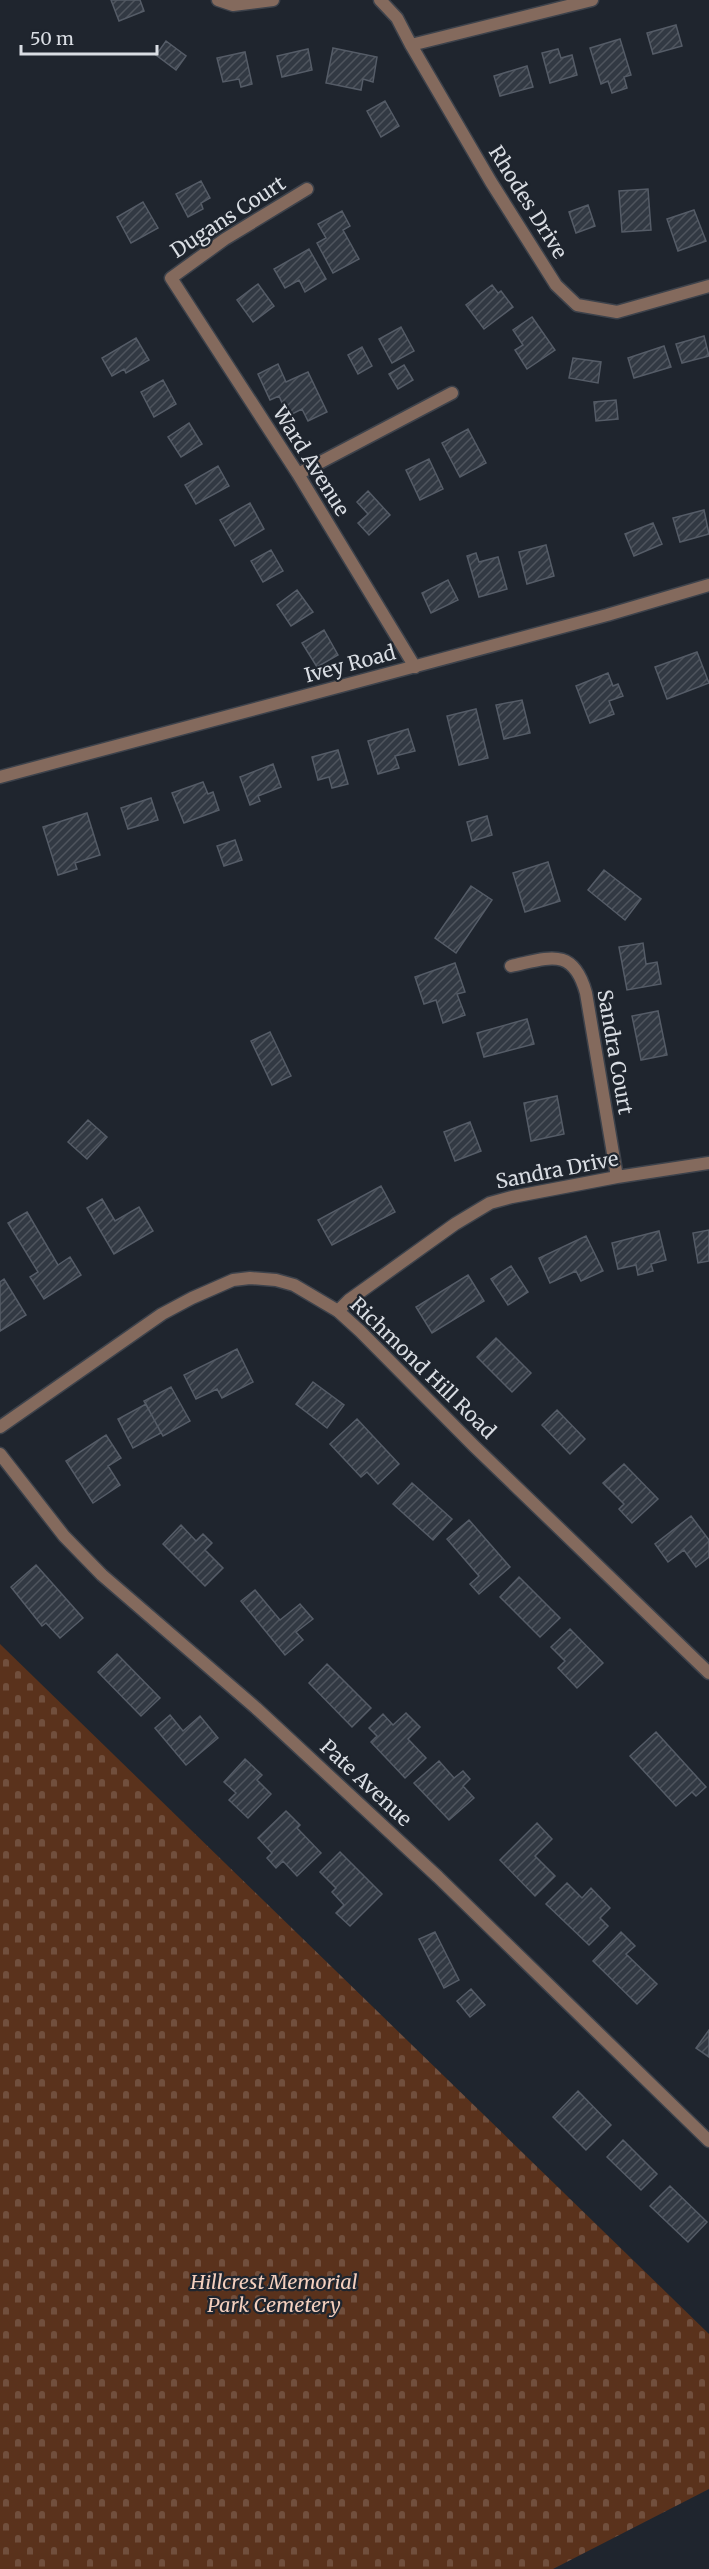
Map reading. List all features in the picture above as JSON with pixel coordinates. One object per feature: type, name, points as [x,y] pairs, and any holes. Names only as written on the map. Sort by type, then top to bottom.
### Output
[{"type":"street","points":[[218,0],[233,5],[273,0]]},
{"type":"street","name":"Rhodes Drive","points":[[380,0],[397,18],[556,285],[576,305],[617,312],[709,286]]},
{"type":"street","points":[[411,45],[592,0]]},
{"type":"street","name":"Dugans Court","points":[[171,278],[225,239],[307,189]]},
{"type":"street","name":"Ward Avenue","points":[[171,278],[298,474],[416,667]]},
{"type":"street","points":[[298,474],[452,393]]},
{"type":"street","name":"Ivey Road","points":[[0,777],[416,667],[709,585]]},
{"type":"street","name":"Sandra Court","points":[[511,966],[549,958],[563,959],[578,971],[586,993],[617,1177]]},
{"type":"street","name":"Sandra Drive","points":[[338,1311],[349,1300],[455,1224],[490,1203],[617,1177],[709,1163]]},
{"type":"street","name":"Richmond Hill Road","points":[[0,1427],[162,1314],[232,1280],[250,1278],[276,1280],[313,1295],[338,1311],[709,1673]]},
{"type":"street","name":"Pate Avenue","points":[[0,1454],[64,1536],[102,1575],[317,1764],[438,1877],[709,2141]]},
{"type":"green space","name":"Hillcrest Memorial Park Cemetery","points":[[0,1644],[709,2334],[709,2489],[553,2569],[0,2569]]},
{"type":"building","points":[[111,0],[140,0],[144,11],[119,21]]},
{"type":"building","points":[[676,25],[682,46],[653,54],[647,33]]},
{"type":"building","points":[[620,39],[631,75],[624,77],[627,88],[612,93],[608,81],[601,84],[590,48]]},
{"type":"building","points":[[166,41],[186,56],[176,70],[156,55]]},
{"type":"building","points":[[333,48],[377,57],[373,82],[363,79],[361,90],[326,83]]},
{"type":"building","points":[[308,49],[312,70],[282,77],[277,56]]},
{"type":"building","points":[[558,49],[561,58],[572,55],[577,75],[550,83],[542,53]]},
{"type":"building","points":[[245,52],[252,84],[241,87],[239,79],[223,82],[217,58]]},
{"type":"building","points":[[527,66],[533,87],[500,96],[494,76]]},
{"type":"building","points":[[385,101],[399,126],[381,137],[367,111]]},
{"type":"building","points":[[201,181],[210,198],[201,203],[203,209],[188,217],[176,194]]},
{"type":"building","points":[[648,189],[651,230],[622,232],[619,191]]},
{"type":"building","points":[[143,202],[158,228],[131,243],[117,217]]},
{"type":"building","points":[[588,205],[595,226],[576,233],[569,212]]},
{"type":"building","points":[[694,210],[706,241],[678,251],[667,219]]},
{"type":"building","points":[[342,211],[350,226],[343,230],[359,259],[333,273],[317,243],[326,238],[318,224]]},
{"type":"building","points":[[309,249],[326,279],[305,292],[299,280],[285,288],[274,269]]},
{"type":"building","points":[[258,284],[274,306],[253,322],[237,300]]},
{"type":"building","points":[[492,285],[498,293],[501,291],[513,307],[484,329],[466,305]]},
{"type":"building","points":[[532,317],[555,350],[527,369],[515,350],[523,345],[513,330]]},
{"type":"building","points":[[401,327],[414,351],[392,363],[379,339]]},
{"type":"building","points":[[704,336],[709,356],[682,363],[676,344]]},
{"type":"building","points":[[136,338],[149,360],[126,373],[124,369],[112,376],[102,358]]},
{"type":"building","points":[[664,346],[671,367],[634,378],[628,358]]},
{"type":"building","points":[[362,347],[372,366],[358,374],[348,355]]},
{"type":"building","points":[[573,358],[601,362],[598,383],[569,378]]},
{"type":"building","points":[[278,364],[286,382],[308,372],[327,412],[308,421],[302,409],[288,416],[279,396],[270,400],[258,374]]},
{"type":"building","points":[[404,365],[413,380],[398,389],[389,374]]},
{"type":"building","points":[[163,380],[176,404],[154,417],[141,392]]},
{"type":"building","points":[[616,400],[618,419],[596,421],[594,402]]},
{"type":"building","points":[[189,423],[202,444],[181,457],[168,437]]},
{"type":"building","points":[[468,429],[486,463],[460,477],[442,443]]},
{"type":"building","points":[[429,459],[443,489],[420,500],[406,470]]},
{"type":"building","points":[[218,466],[229,486],[196,504],[185,485]]},
{"type":"building","points":[[368,491],[390,515],[369,535],[358,523],[368,514],[357,502]]},
{"type":"building","points":[[250,503],[264,529],[235,546],[220,520]]},
{"type":"building","points":[[704,510],[709,534],[680,542],[673,518]]},
{"type":"building","points":[[653,523],[662,544],[634,556],[625,534]]},
{"type":"building","points":[[546,545],[554,576],[527,584],[519,552]]},
{"type":"building","points":[[271,550],[283,571],[263,582],[251,561]]},
{"type":"building","points":[[476,553],[479,562],[498,557],[507,589],[479,597],[467,556]]},
{"type":"building","points":[[448,580],[458,600],[431,613],[422,593]]},
{"type":"building","points":[[297,590],[313,612],[291,626],[277,605]]},
{"type":"building","points":[[324,630],[338,655],[317,667],[302,643]]},
{"type":"building","points":[[697,652],[709,683],[667,699],[655,667]]},
{"type":"building","points":[[608,673],[613,686],[618,684],[623,696],[609,701],[614,714],[590,723],[576,686]]},
{"type":"building","points":[[522,700],[530,733],[504,739],[496,705]]},
{"type":"building","points":[[476,709],[488,758],[459,765],[447,716]]},
{"type":"building","points":[[408,729],[415,751],[395,756],[399,768],[378,774],[368,741]]},
{"type":"building","points":[[338,750],[348,784],[332,788],[329,777],[318,780],[312,757]]},
{"type":"building","points":[[273,764],[281,787],[258,796],[260,801],[250,805],[240,777]]},
{"type":"building","points":[[203,782],[208,794],[213,792],[219,810],[184,823],[172,793]]},
{"type":"building","points":[[151,798],[158,820],[128,829],[121,808]]},
{"type":"building","points":[[87,813],[100,855],[75,863],[77,869],[58,875],[43,827]]},
{"type":"building","points":[[487,816],[492,835],[472,841],[467,822]]},
{"type":"building","points":[[235,840],[242,860],[224,866],[217,846]]},
{"type":"building","points":[[548,862],[560,901],[525,912],[513,873]]},
{"type":"building","points":[[604,870],[641,899],[625,920],[588,890]]},
{"type":"building","points":[[471,886],[492,900],[456,953],[435,938]]},
{"type":"building","points":[[643,943],[646,964],[657,962],[661,984],[627,990],[619,947]]},
{"type":"building","points":[[455,963],[465,992],[457,994],[465,1015],[443,1023],[436,1000],[424,1004],[415,977]]},
{"type":"building","points":[[658,1011],[667,1055],[641,1060],[632,1016]]},
{"type":"building","points":[[527,1019],[534,1044],[484,1057],[477,1033]]},
{"type":"building","points":[[270,1032],[291,1076],[272,1085],[251,1041]]},
{"type":"building","points":[[557,1096],[564,1134],[531,1141],[524,1103]]},
{"type":"building","points":[[88,1120],[107,1137],[87,1159],[68,1142]]},
{"type":"building","points":[[470,1122],[481,1151],[455,1161],[444,1132]]},
{"type":"building","points":[[381,1186],[395,1212],[332,1245],[318,1220]]},
{"type":"building","points":[[102,1199],[115,1221],[139,1207],[153,1231],[114,1254],[87,1208]]},
{"type":"building","points":[[27,1212],[58,1265],[70,1257],[81,1275],[44,1299],[30,1277],[38,1272],[8,1223]]},
{"type":"building","points":[[709,1230],[709,1261],[698,1263],[693,1233]]},
{"type":"building","points":[[659,1231],[666,1260],[651,1264],[653,1271],[638,1275],[636,1265],[618,1269],[612,1243]]},
{"type":"building","points":[[586,1236],[603,1271],[581,1281],[576,1271],[550,1283],[539,1258]]},
{"type":"building","points":[[511,1266],[528,1292],[508,1305],[491,1279]]},
{"type":"building","points":[[468,1275],[484,1301],[432,1333],[416,1307]]},
{"type":"building","points":[[4,1279],[26,1315],[0,1331],[0,1282]]},
{"type":"building","points":[[496,1338],[531,1373],[512,1392],[477,1357]]},
{"type":"building","points":[[237,1349],[253,1382],[222,1398],[217,1389],[196,1399],[184,1375]]},
{"type":"building","points":[[313,1382],[344,1405],[327,1428],[296,1404]]},
{"type":"building","points":[[171,1387],[190,1421],[163,1436],[144,1401]]},
{"type":"building","points":[[146,1404],[161,1433],[133,1448],[118,1419]]},
{"type":"building","points":[[557,1410],[585,1439],[570,1454],[542,1425]]},
{"type":"building","points":[[357,1419],[399,1464],[378,1484],[367,1472],[361,1477],[330,1444]]},
{"type":"building","points":[[106,1435],[121,1458],[108,1466],[120,1485],[93,1503],[66,1461]]},
{"type":"building","points":[[624,1464],[658,1499],[632,1523],[619,1509],[624,1504],[603,1483]]},
{"type":"building","points":[[412,1483],[452,1519],[433,1540],[393,1504]]},
{"type":"building","points":[[691,1516],[709,1540],[709,1557],[696,1567],[684,1550],[668,1562],[655,1544]]},
{"type":"building","points":[[469,1520],[510,1567],[479,1594],[470,1584],[479,1576],[447,1539]]},
{"type":"building","points":[[181,1525],[196,1541],[203,1534],[212,1543],[205,1550],[223,1568],[205,1586],[163,1544]]},
{"type":"building","points":[[36,1565],[83,1618],[60,1638],[46,1623],[42,1626],[11,1587]]},
{"type":"building","points":[[519,1577],[560,1618],[540,1637],[500,1597]]},
{"type":"building","points":[[255,1590],[280,1620],[300,1604],[313,1619],[296,1632],[303,1640],[285,1655],[241,1601]]},
{"type":"building","points":[[570,1629],[603,1663],[577,1688],[558,1668],[565,1661],[551,1647]]},
{"type":"building","points":[[117,1654],[160,1698],[141,1716],[98,1672]]},
{"type":"building","points":[[327,1664],[371,1708],[352,1727],[309,1683]]},
{"type":"building","points":[[406,1713],[420,1727],[408,1739],[426,1758],[405,1778],[371,1742],[377,1736],[369,1728],[383,1714],[393,1725]]},
{"type":"building","points":[[170,1715],[183,1731],[200,1716],[218,1738],[186,1765],[155,1728]]},
{"type":"building","points":[[656,1732],[706,1787],[696,1796],[692,1792],[676,1806],[630,1756]]},
{"type":"building","points":[[245,1759],[262,1775],[257,1780],[271,1794],[248,1818],[229,1800],[236,1793],[224,1782]]},
{"type":"building","points":[[439,1761],[454,1778],[463,1771],[470,1779],[463,1786],[474,1798],[449,1820],[414,1783]]},
{"type":"building","points":[[286,1811],[300,1825],[297,1828],[321,1853],[297,1876],[283,1861],[276,1868],[267,1858],[272,1853],[258,1838]]},
{"type":"building","points":[[537,1823],[552,1839],[535,1856],[555,1876],[535,1896],[500,1860]]},
{"type":"building","points":[[340,1852],[382,1894],[350,1926],[336,1913],[344,1905],[332,1892],[336,1888],[320,1872]]},
{"type":"building","points":[[567,1883],[582,1898],[591,1888],[610,1908],[600,1918],[608,1926],[589,1945],[546,1904]]},
{"type":"building","points":[[435,1932],[459,1980],[444,1988],[419,1939]]},
{"type":"building","points":[[621,1932],[635,1946],[626,1954],[657,1984],[637,2004],[593,1961]]},
{"type":"building","points":[[471,1989],[485,2005],[470,2017],[457,2001]]},
{"type":"building","points":[[709,2030],[709,2057],[696,2048]]},
{"type":"building","points":[[578,2091],[611,2125],[586,2150],[553,2117]]},
{"type":"building","points":[[623,2140],[657,2174],[641,2190],[607,2157]]},
{"type":"building","points":[[670,2186],[707,2222],[688,2242],[650,2206]]}]
